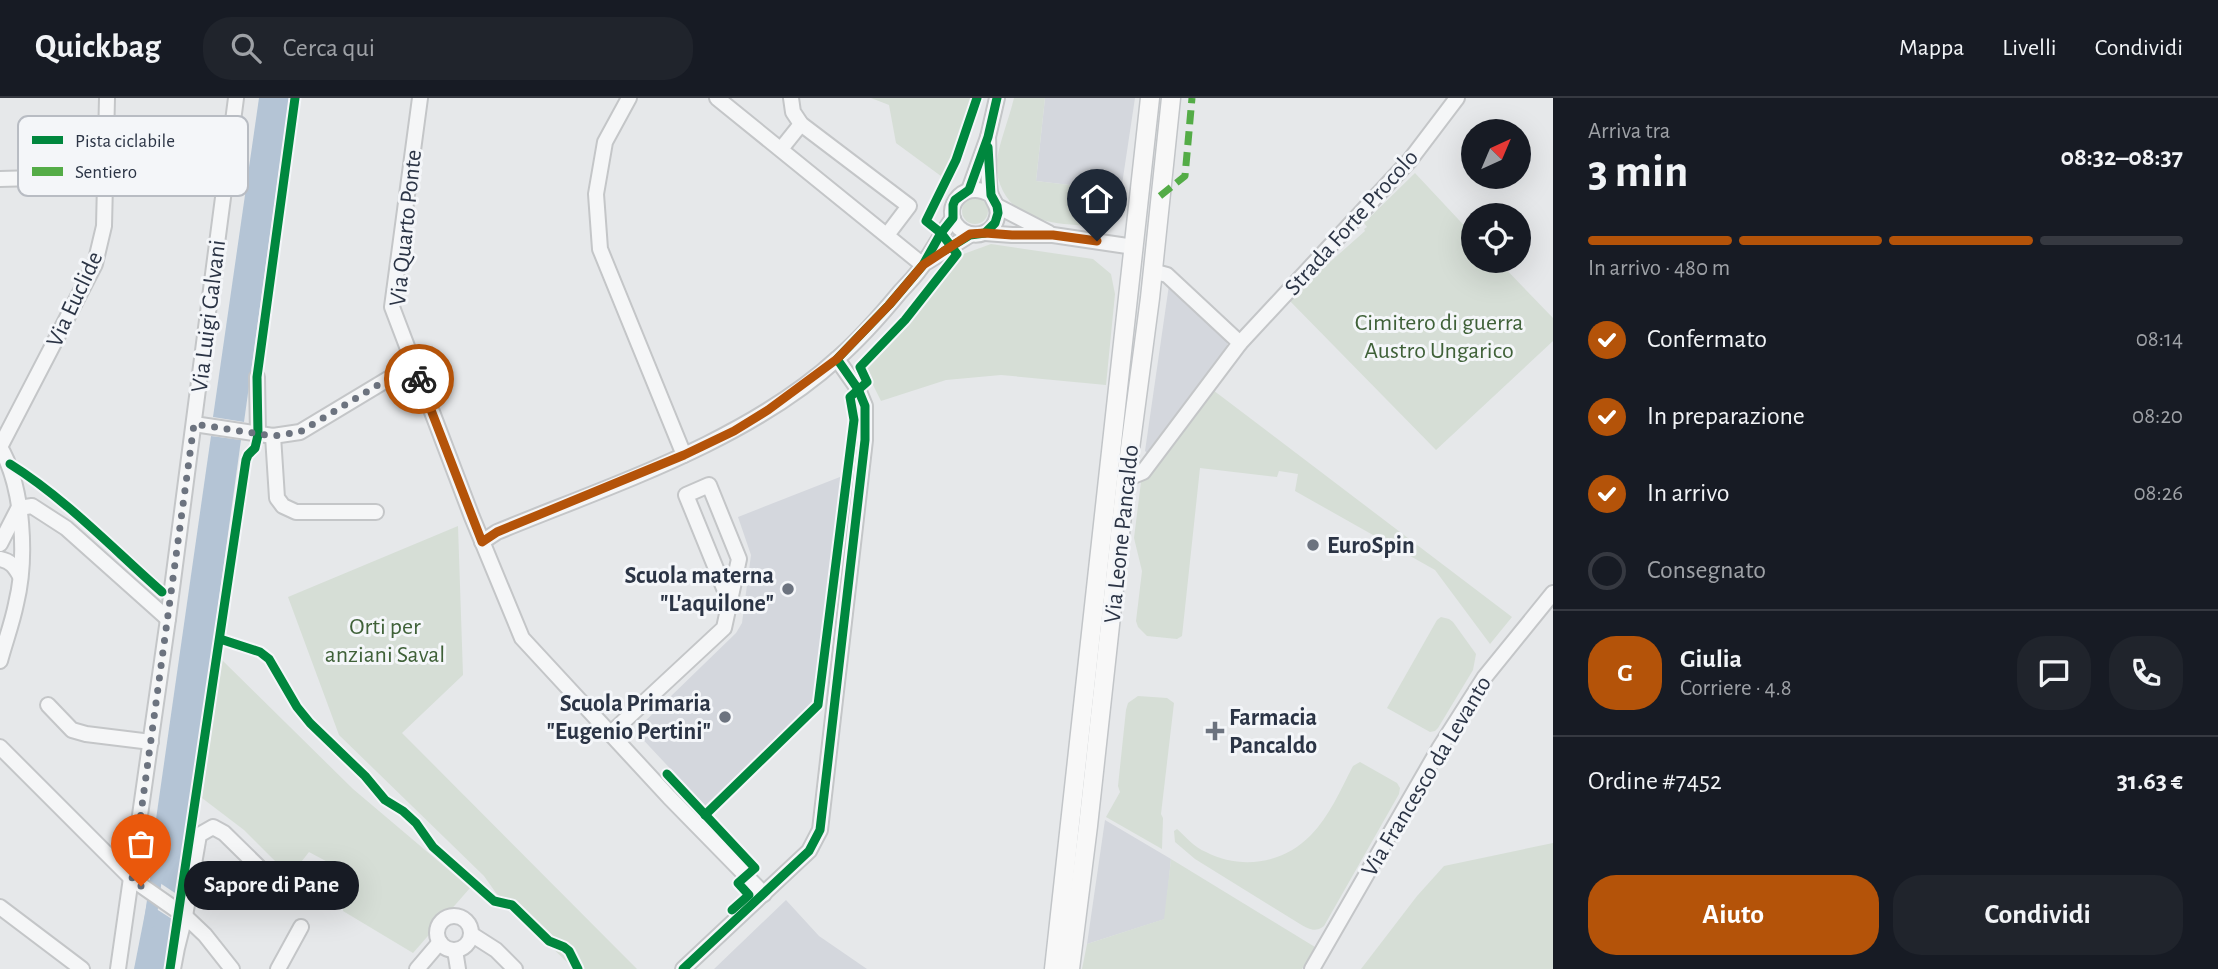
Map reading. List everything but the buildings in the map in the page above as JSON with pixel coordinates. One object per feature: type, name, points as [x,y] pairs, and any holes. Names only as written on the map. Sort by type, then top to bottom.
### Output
[{"type":"main road","name":"Via Leone Pancaldo","points":[[1054,969],[1150,98]]},
{"type":"main road","name":"Via Leone Pancaldo","points":[[1069,969],[1088,826],[1171,98]]},
{"type":"main road","points":[[1134,247],[1154,250]]},
{"type":"street","name":"Via Euclide","points":[[107,98],[107,116]]},
{"type":"street","name":"Via Luigi Galvani","points":[[234,116],[236,98]]},
{"type":"street","name":"Via Quarto Ponte","points":[[420,98],[392,307],[482,542],[522,638],[688,817],[764,894]]},
{"type":"street","points":[[629,98],[605,142],[596,194],[600,249],[684,455]]},
{"type":"street","points":[[717,98],[923,265]]},
{"type":"street","points":[[791,98],[793,112],[801,124],[909,206],[887,235]]},
{"type":"street","points":[[969,190],[988,137],[997,98]]},
{"type":"street","name":"Strada Forte Procolo","points":[[1126,479],[1143,472],[1240,343],[1410,160],[1457,98]]},
{"type":"street","points":[[781,149],[801,124]]},
{"type":"street","points":[[985,233],[995,223],[988,137]]},
{"type":"street","points":[[0,179],[18,178]]},
{"type":"street","points":[[1053,235],[1019,219],[978,189],[969,190],[953,205],[953,218],[960,230],[970,234],[1053,235],[1134,247]]},
{"type":"street","name":"Via Euclide","points":[[0,447],[95,264],[104,226],[105,196]]},
{"type":"street","name":"Via Luigi Galvani","points":[[118,969],[136,883],[151,741],[199,425],[225,196]]},
{"type":"street","points":[[482,542],[497,532],[684,455],[734,431],[768,410],[837,359],[923,265],[953,218]]},
{"type":"street","points":[[923,265],[970,234]]},
{"type":"street","points":[[1152,271],[1167,275],[1240,343]]},
{"type":"street","points":[[683,969],[809,851],[820,830],[865,440],[865,407],[858,389],[837,359]]},
{"type":"street","points":[[199,425],[261,435],[300,432],[413,364]]},
{"type":"street","points":[[257,377],[261,435],[277,498],[283,506],[296,512],[376,512]]},
{"type":"street","points":[[0,447],[10,464],[19,508],[22,545],[17,603],[0,661]]},
{"type":"street","points":[[610,734],[724,628],[730,603],[739,559],[709,485],[686,495],[730,603]]},
{"type":"street","points":[[19,508],[32,506],[66,528],[169,619]]},
{"type":"street","points":[[0,544],[19,508]]},
{"type":"street","points":[[0,559],[13,565],[20,576]]},
{"type":"street","name":"Via Francesco da Levanto","points":[[1312,969],[1440,747],[1484,678],[1553,593]]},
{"type":"street","points":[[48,705],[72,730],[151,741]]},
{"type":"street","points":[[0,747],[136,883],[182,914],[205,935],[232,969]]},
{"type":"street","points":[[173,969],[199,835],[213,827],[223,833],[278,886]]},
{"type":"street","points":[[0,906],[82,969]]},
{"type":"street","points":[[454,950],[444,946],[438,936],[439,924],[450,916],[462,918],[467,922],[471,934],[496,950],[515,969]]},
{"type":"street","points":[[278,969],[301,927]]},
{"type":"street","points":[[454,950],[467,943],[471,934]]},
{"type":"street","points":[[417,969],[440,942]]},
{"type":"street","points":[[454,950],[458,969]]},
{"type":"shaded area","points":[[1045,98],[1135,98],[1121,191],[1036,181]]},
{"type":"shaded area","points":[[1169,285],[1225,333],[1228,348],[1151,456],[1145,451]]},
{"type":"shaded area","points":[[845,475],[815,704],[708,809],[635,731],[736,633],[742,623],[751,555],[738,517]]},
{"type":"shaded area","points":[[1105,820],[1171,859],[1165,919],[1087,944]]},
{"type":"shaded area","points":[[786,900],[819,936],[867,969],[714,969]]},
{"type":"green space","points":[[871,98],[974,98],[945,179],[896,143],[889,105]]},
{"type":"green space","points":[[1014,98],[1045,98],[1036,181],[1121,191],[1114,221],[1104,227],[1062,224],[1034,217],[1011,203],[1000,184],[997,160]]},
{"type":"green space","name":"Cimitero di guerra Austro Ungarico","points":[[1415,173],[1461,222],[1461,273],[1510,273],[1553,318],[1553,341],[1436,450],[1285,296],[1317,265],[1330,262],[1365,231],[1367,227],[1364,223]]},
{"type":"green space","points":[[975,198],[985,201],[988,211],[985,221],[975,224],[965,221],[962,211],[965,201]]},
{"type":"green space","points":[[991,244],[1093,259],[1111,274],[1115,294],[1106,385],[1001,375],[946,380],[881,401],[864,367],[904,323],[948,265],[958,256]]},
{"type":"green space","points":[[1209,387],[1512,617],[1490,644],[1435,570],[1295,491],[1298,474],[1279,471],[1277,477],[1200,468],[1182,636],[1177,639],[1147,636],[1136,621],[1142,571],[1134,538],[1141,482],[1148,468]]},
{"type":"green space","name":"Orti per anziani Saval","points":[[458,526],[463,675],[402,733],[637,969],[574,969],[496,893],[484,876],[339,735],[288,597]]},
{"type":"green space","points":[[1441,617],[1453,622],[1476,654],[1473,670],[1438,728],[1430,732],[1387,708]]},
{"type":"green space","points":[[222,660],[353,789],[470,888],[413,953],[343,911],[350,874],[309,852],[290,876],[244,830],[202,798]]},
{"type":"green space","points":[[1138,696],[1167,698],[1174,703],[1161,814],[1162,849],[1106,817],[1120,792],[1118,786],[1126,710],[1128,703]]},
{"type":"green space","points":[[1360,762],[1397,783],[1399,794],[1321,928],[1312,930],[1300,924],[1195,859],[1175,842],[1174,831],[1177,829],[1194,845],[1219,858],[1247,862],[1275,858],[1300,845],[1311,835],[1334,802],[1353,766]]},
{"type":"green space","points":[[1553,843],[1553,969],[1361,969],[1417,896],[1444,866]]},
{"type":"green space","points":[[1171,859],[1315,947],[1302,969],[1082,969],[1087,944],[1164,919]]},
{"type":"water","points":[[259,98],[289,98],[244,422],[213,417],[245,196],[248,196],[248,174]]},
{"type":"water","points":[[211,436],[241,440],[178,895],[148,875]]},
{"type":"water","points":[[147,903],[175,921],[167,969],[134,969]]},
{"type":"waterway","points":[[150,922],[158,864]]},
{"type":"marked path","points":[[1160,196],[1185,176],[1192,98]]},
{"type":"cycle path","points":[[170,969],[246,460],[255,448],[258,435],[257,377],[295,98]]},
{"type":"cycle path","points":[[705,815],[818,705],[854,420],[850,397],[867,382],[860,367],[905,320],[957,254],[941,233],[926,221],[956,160],[977,98]]},
{"type":"cycle path","points":[[683,969],[809,851],[820,830],[865,440],[865,406],[858,389],[837,359],[923,265],[953,218],[955,200],[969,190],[988,137],[997,98]]},
{"type":"cycle path","points":[[944,251],[970,235],[985,233],[995,223],[998,213],[991,195],[988,147]]},
{"type":"cycle path","points":[[10,464],[70,509],[162,592]]},
{"type":"cycle path","points":[[220,639],[260,652],[269,659],[297,707],[310,723],[365,776],[385,800],[416,823],[433,847],[494,901],[512,905],[549,941],[569,951],[578,969]]},
{"type":"cycle path","points":[[667,774],[755,868],[738,883],[749,895],[732,910]]},
{"type":"way so far","points":[[141,886],[132,879],[194,424],[273,436],[300,432],[413,364],[419,379]]},
{"type":"place","name":"EuroSpin","points":[[1313,545]]},
{"type":"place","name":"Scuola materna \"L'aquilone\"","points":[[788,589]]},
{"type":"place","name":"Scuola Primaria \"Eugenio Pertini\"","points":[[725,717]]},
{"type":"place","name":"Farmacia Pancaldo","points":[[1215,731]]},
{"type":"place","name":"Sapore di Pane","points":[[141,886]]},
{"type":"route","points":[[419,379],[482,542],[497,532],[684,455],[734,431],[768,410],[837,359],[923,265],[970,234],[1053,235],[1097,241]]}]
